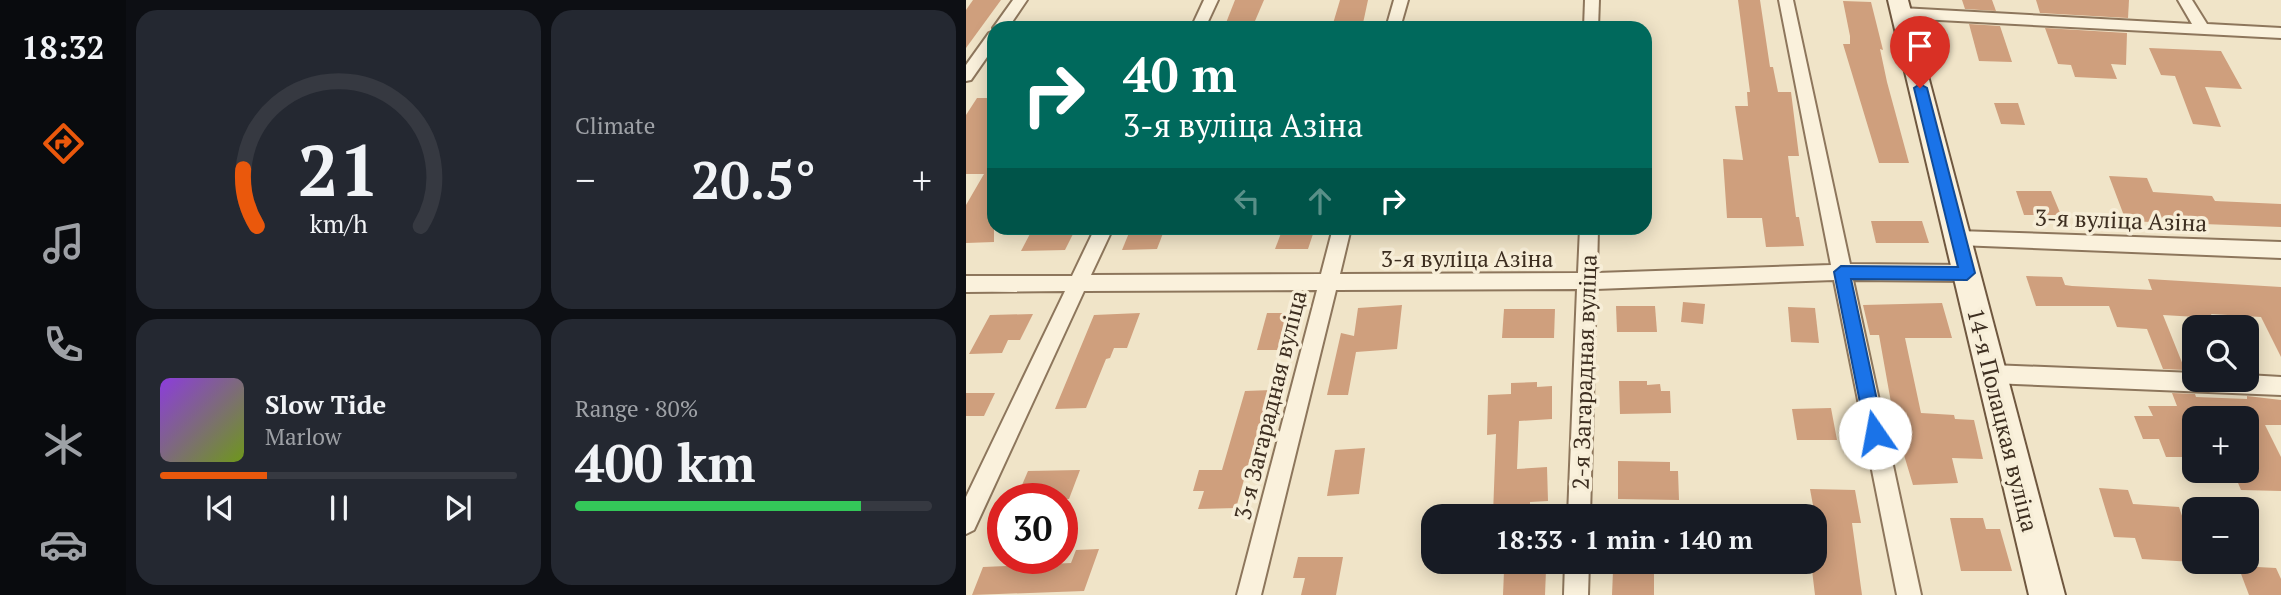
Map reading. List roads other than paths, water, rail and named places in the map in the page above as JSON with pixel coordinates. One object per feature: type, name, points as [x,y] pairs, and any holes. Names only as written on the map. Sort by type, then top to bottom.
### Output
[{"type":"main road","name":"14-я Полацкая вуліца","points":[[1899,6],[2047,595]]},
{"type":"street","points":[[1005,21],[1020,0]]},
{"type":"street","points":[[1201,21],[1211,0]]},
{"type":"street","points":[[1395,21],[1401,0]]},
{"type":"street","points":[[1591,21],[1592,0]]},
{"type":"street","points":[[1786,0],[1909,595]]},
{"type":"street","points":[[2185,0],[2203,30]]},
{"type":"street","points":[[1899,6],[2203,30],[2281,33]]},
{"type":"street","points":[[966,76],[987,46]]},
{"type":"street","points":[[966,522],[1101,235]]},
{"type":"street","name":"3-я Загарадная вуліца","points":[[1249,595],[1340,235]]},
{"type":"street","name":"2-я Загарадная вуліца","points":[[1579,504],[1589,235]]},
{"type":"street","name":"3-я вуліца Азіна","points":[[1958,238],[2281,250]]},
{"type":"street","name":"3-я вуліца Азіна","points":[[966,284],[1588,281],[1841,272],[1967,273]]},
{"type":"street","points":[[1991,374],[2281,386]]},
{"type":"street","points":[[1576,595],[1577,574]]}]
